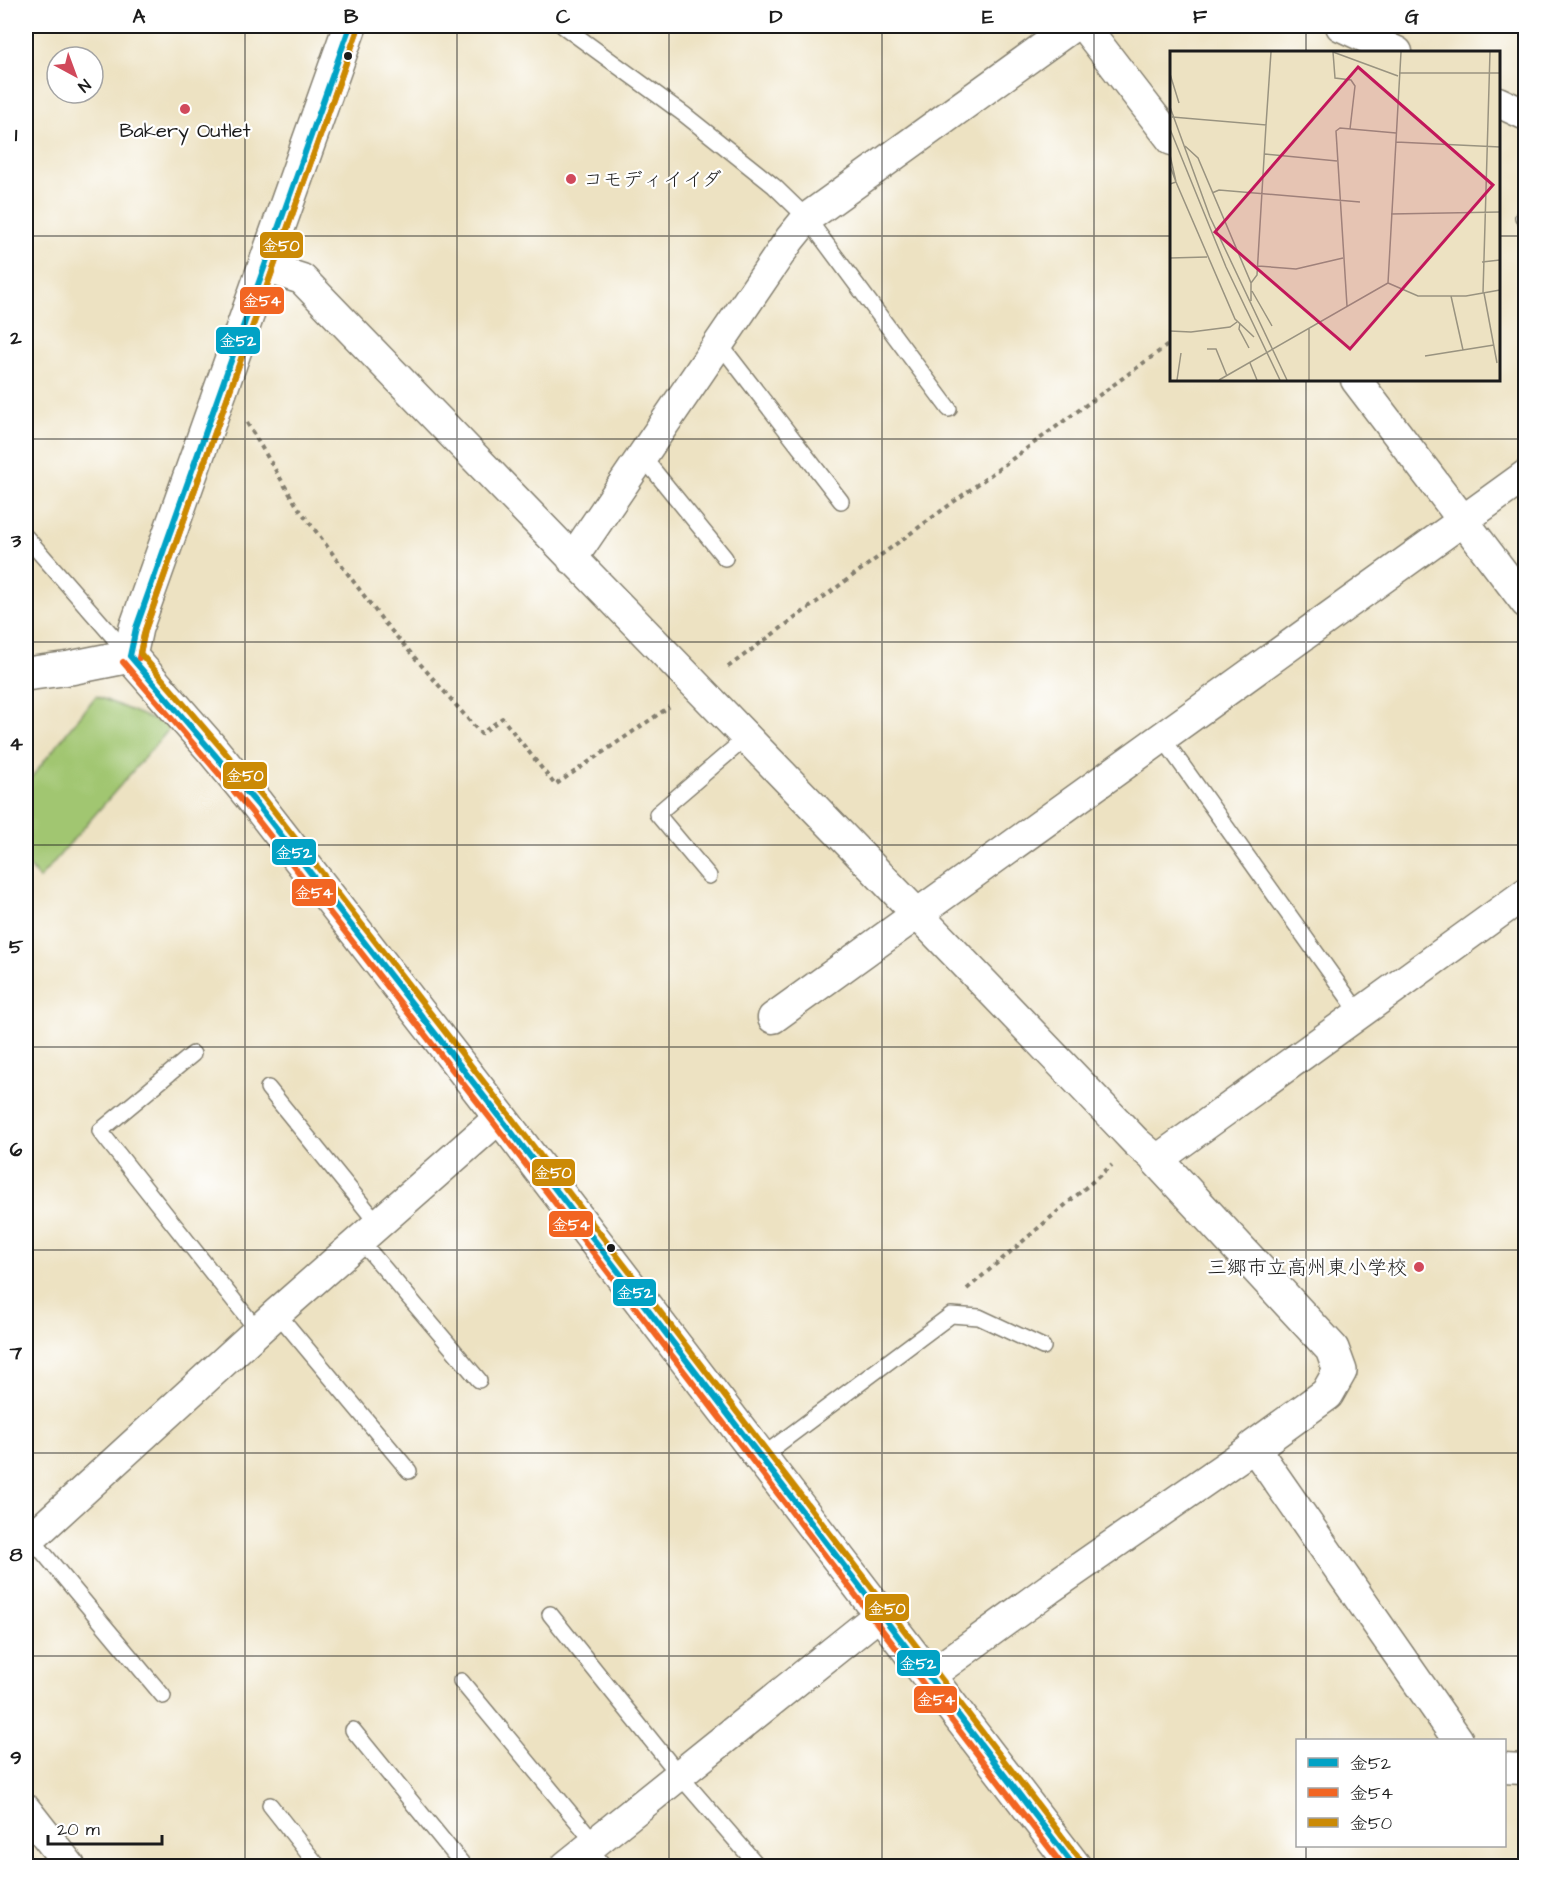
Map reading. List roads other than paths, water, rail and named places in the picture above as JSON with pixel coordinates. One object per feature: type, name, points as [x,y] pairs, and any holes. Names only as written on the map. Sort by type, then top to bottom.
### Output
[{"type":"main road","points":[[130,656],[136,628],[350,26]]},
{"type":"main road","points":[[26,674],[130,656]]},
{"type":"main road","points":[[130,656],[250,796],[500,1117],[1074,1866]]},
{"type":"main road","points":[[1147,1151],[1332,1349],[1340,1371],[1327,1394],[1254,1447]]},
{"type":"street","points":[[572,559],[790,238],[807,218],[1073,26]]},
{"type":"street","points":[[1084,26],[1170,137]]},
{"type":"street","points":[[1341,26],[1395,51]]},
{"type":"street","points":[[1500,103],[1526,115]]},
{"type":"street","points":[[264,267],[302,279],[1147,1151],[1359,1013],[1526,893]]},
{"type":"street","points":[[1357,381],[1526,603]]},
{"type":"street","points":[[773,1018],[1526,475]]},
{"type":"street","points":[[28,1540],[268,1322],[500,1117]]},
{"type":"street","points":[[928,1677],[1049,1589],[1254,1447],[1457,1739]]},
{"type":"street","points":[[588,1856],[681,1776],[879,1614]]},
{"type":"street","points":[[1506,1768],[1522,1769],[1526,1766]]},
{"type":"street","points":[[26,1810],[70,1866]]},
{"type":"lane","points":[[563,26],[685,115],[774,186],[807,218],[949,409]]},
{"type":"lane","points":[[719,343],[841,501]]},
{"type":"lane","points":[[642,456],[726,558]]},
{"type":"lane","points":[[26,537],[130,656]]},
{"type":"lane","points":[[709,876],[657,814],[747,737]]},
{"type":"lane","points":[[1162,737],[1359,1013]]},
{"type":"lane","points":[[193,1054],[100,1131],[268,1322],[409,1471]]},
{"type":"lane","points":[[268,1088],[369,1232],[479,1380]]},
{"type":"lane","points":[[761,1457],[951,1314],[979,1317],[1043,1347]]},
{"type":"lane","points":[[28,1540],[163,1696]]},
{"type":"lane","points":[[550,1614],[681,1776],[758,1866]]},
{"type":"lane","points":[[461,1681],[588,1856]]},
{"type":"lane","points":[[353,1730],[464,1866]]},
{"type":"lane","points":[[270,1805],[318,1866]]},
{"type":"place","name":"Bakery Outlet","points":[[185,109]]},
{"type":"place","name":"コモディイイダ","points":[[571,179]]},
{"type":"place","name":"三郷市立高州東小学校","points":[[1419,1267]]}]
